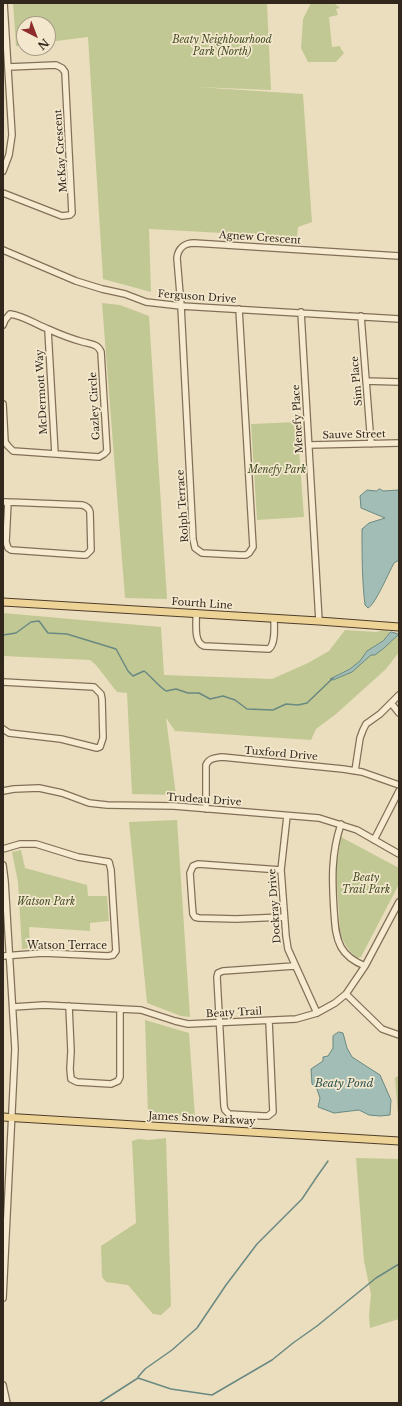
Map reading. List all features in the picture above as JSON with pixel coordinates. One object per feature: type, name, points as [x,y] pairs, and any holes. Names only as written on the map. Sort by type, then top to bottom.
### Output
[{"type":"main road","name":"Fourth Line","points":[[3,602],[319,620],[399,627]]},
{"type":"main road","name":"James Snow Parkway","points":[[3,1117],[399,1141]]},
{"type":"street","points":[[3,171],[9,155],[12,135],[4,3]]},
{"type":"street","name":"McKay Crescent","points":[[3,193],[62,216],[70,216],[72,213],[65,72],[62,68],[56,66],[8,67]]},
{"type":"street","name":"Agnew Crescent","points":[[181,306],[177,253],[188,243],[399,256]]},
{"type":"street","name":"Ferguson Drive","points":[[3,250],[76,281],[125,294],[146,302],[181,306],[399,319]]},
{"type":"street","name":"Rolph Terrace","points":[[181,306],[194,544],[197,550],[202,553],[246,555],[253,547],[239,309]]},
{"type":"street","name":"Menefy Place","points":[[301,312],[319,620]]},
{"type":"street","name":"Gazley Circle","points":[[3,326],[5,320],[10,314],[18,315],[48,330],[82,342],[94,344],[100,348],[102,352],[107,451],[98,457],[13,451],[6,442],[3,404]]},
{"type":"street","name":"Sim Place","points":[[361,316],[372,444]]},
{"type":"street","name":"McDermott Way","points":[[48,330],[55,454]]},
{"type":"street","points":[[366,381],[399,382]]},
{"type":"street","name":"Sauve Street","points":[[309,445],[399,442]]},
{"type":"street","points":[[6,502],[85,506],[90,512],[91,550],[86,555],[82,555],[11,550],[8,548],[6,542],[6,502]]},
{"type":"street","points":[[196,613],[197,640],[200,644],[205,646],[269,649],[272,647],[273,642],[274,618]]},
{"type":"street","points":[[3,682],[94,687],[101,694],[102,699],[104,738],[100,747],[97,748],[61,739],[9,733],[3,729]]},
{"type":"street","points":[[355,771],[360,738],[366,724],[399,695]]},
{"type":"street","points":[[391,703],[399,713]]},
{"type":"street","name":"Tuxford Drive","points":[[206,809],[206,765],[211,759],[222,757],[355,771],[399,785]]},
{"type":"street","name":"Trudeau Drive","points":[[3,791],[39,788],[62,793],[89,803],[107,805],[174,806],[319,818],[357,830],[399,854]]},
{"type":"street","points":[[374,840],[399,791]]},
{"type":"street","name":"Dockray Drive","points":[[287,816],[281,870],[288,949],[294,966],[317,1013]]},
{"type":"street","points":[[340,824],[334,847],[332,873],[335,929],[339,943],[344,952],[356,962],[365,966]]},
{"type":"street","name":"Watson Terrace","points":[[3,849],[20,844],[36,844],[78,857],[109,862],[111,870],[115,953],[108,956],[43,953],[10,956]]},
{"type":"street","points":[[281,870],[198,864],[193,866],[190,873],[193,914],[195,917],[236,919],[284,917]]},
{"type":"street","points":[[3,865],[15,1049],[3,1298]]},
{"type":"street","name":"Beaty Trail","points":[[13,1007],[44,1005],[141,1010],[188,1024],[296,1019],[317,1013],[335,1003],[346,994],[365,966],[399,902]]},
{"type":"street","points":[[3,956],[10,956]]},
{"type":"street","points":[[269,1021],[273,1112],[263,1116],[230,1114],[225,1110],[217,977],[220,972],[294,966]]},
{"type":"street","points":[[346,994],[382,1029],[399,1036]]},
{"type":"street","points":[[69,1006],[71,1079],[77,1082],[111,1084],[118,1081],[120,1077],[120,1009]]},
{"type":"street","points":[[3,1385],[7,1403]]},
{"type":"green space","name":"Beaty Neighbourhood Park (North)","points":[[13,3],[267,3],[271,90],[197,87],[303,94],[312,222],[298,227],[297,237],[149,229],[151,292],[103,279],[88,37],[56,41],[56,16],[16,16],[16,46]]},
{"type":"green space","points":[[311,3],[334,3],[340,8],[336,9],[338,15],[329,17],[332,47],[340,46],[344,53],[336,62],[308,62],[301,48],[303,19]]},
{"type":"green space","points":[[102,303],[120,305],[149,316],[167,599],[125,598]]},
{"type":"green space","name":"Menefy Park","points":[[297,422],[304,517],[257,520],[251,424]]},
{"type":"green space","points":[[3,613],[161,627],[164,675],[272,679],[308,663],[329,651],[345,630],[376,632],[383,630],[391,632],[383,641],[367,651],[360,661],[351,668],[361,664],[371,654],[384,648],[399,634],[399,652],[386,669],[336,714],[316,729],[311,740],[175,731],[166,718],[176,795],[132,794],[127,693],[117,692],[96,665],[90,660],[3,656]]},
{"type":"green space","points":[[177,820],[190,1017],[181,1016],[147,1003],[129,822]]},
{"type":"green space","name":"Beaty Trail Park","points":[[341,837],[399,868],[399,884],[361,957],[357,958],[346,946],[340,931],[336,870]]},
{"type":"green space","name":"Watson Park","points":[[21,850],[25,868],[87,885],[88,896],[107,896],[109,921],[90,923],[90,931],[29,927],[30,948],[22,949],[18,882],[12,852]]},
{"type":"green space","points":[[145,1020],[189,1033],[195,1117],[148,1115]]},
{"type":"green space","points":[[399,1075],[399,1128],[395,1078]]},
{"type":"green space","points":[[166,1138],[171,1306],[161,1315],[153,1314],[128,1285],[106,1282],[102,1277],[101,1246],[136,1223],[132,1141],[138,1139],[149,1140]]},
{"type":"green space","points":[[356,1158],[399,1159],[399,1319],[370,1328],[369,1316],[371,1294],[364,1261]]},
{"type":"water","points":[[380,489],[383,491],[399,490],[399,560],[394,563],[378,595],[368,608],[365,605],[363,586],[362,529],[369,523],[385,518],[361,508],[360,496],[367,490],[376,491]]},
{"type":"water","points":[[391,632],[399,634],[375,655],[371,655],[352,672],[333,680],[330,679],[350,669],[360,661],[367,651],[383,641]]},
{"type":"water","name":"Beaty Pond","points":[[339,1032],[343,1033],[347,1048],[352,1057],[380,1075],[391,1100],[390,1115],[369,1115],[359,1110],[334,1113],[318,1107],[320,1098],[317,1089],[312,1084],[311,1069],[323,1061],[323,1057],[328,1056],[333,1048],[333,1036]]},
{"type":"waterway","points":[[3,635],[16,633],[31,622],[39,621],[48,633],[67,634],[116,649],[128,671],[133,676],[144,671],[166,691],[176,689],[188,693],[199,693],[210,699],[223,696],[235,700],[247,709],[273,710],[286,704],[298,705],[307,703],[333,678]]},
{"type":"waterway","points":[[138,1377],[145,1369],[172,1350],[197,1328],[226,1285],[257,1244],[302,1199],[328,1161]]},
{"type":"waterway","points":[[99,1403],[138,1378],[171,1389],[212,1395],[272,1360],[376,1278],[399,1264]]}]
